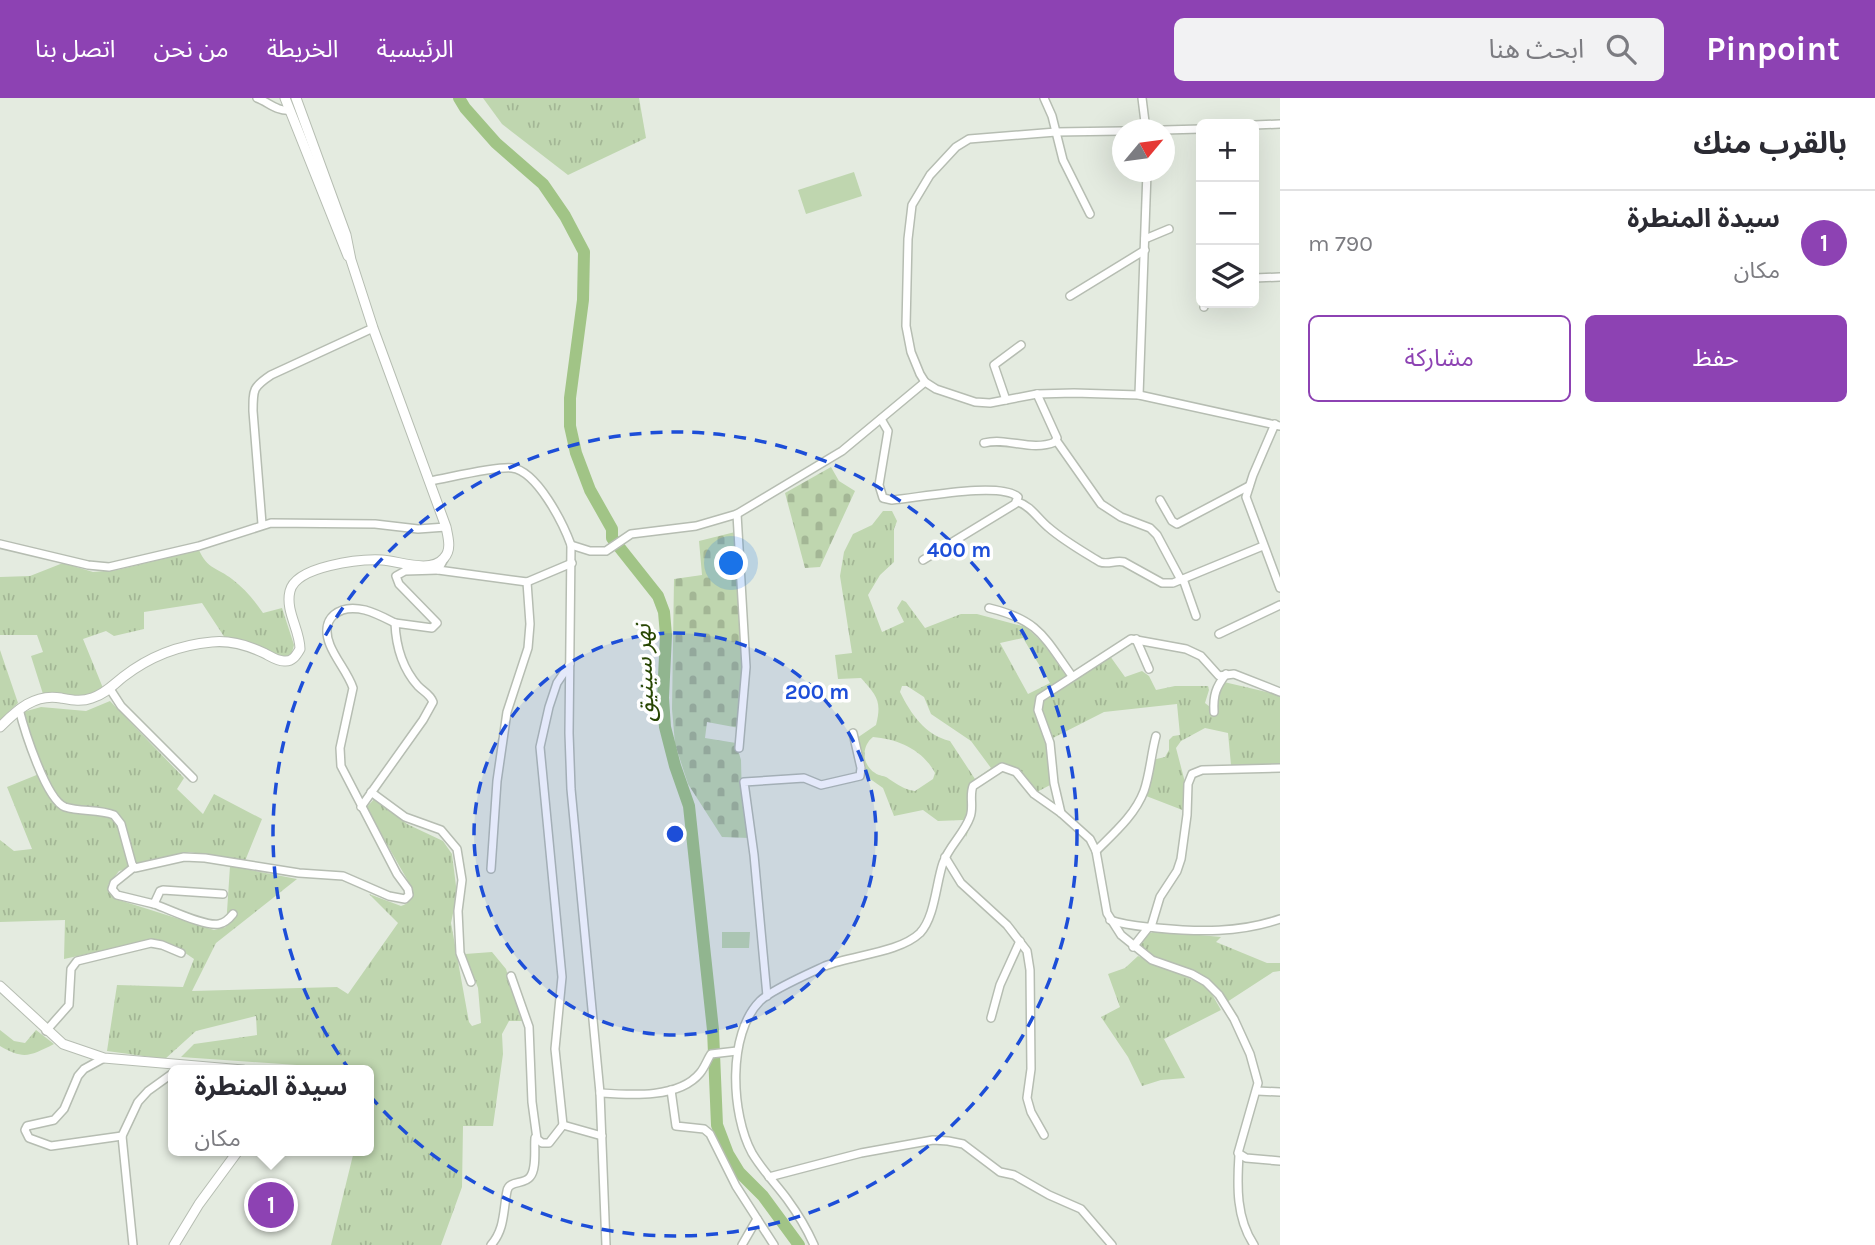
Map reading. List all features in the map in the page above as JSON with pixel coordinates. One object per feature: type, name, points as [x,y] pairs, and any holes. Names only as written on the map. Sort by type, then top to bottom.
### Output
[{"type":"main road","points":[[285,98],[340,240],[351,260]]},
{"type":"main road","points":[[0,727],[19,709],[44,698],[84,701],[95,698],[159,653],[208,642],[231,642],[242,644],[279,661],[288,661],[294,658],[300,649],[289,595],[293,584],[303,574],[318,569],[379,560],[426,565],[444,559],[449,547],[446,527],[373,328],[351,260],[346,235],[298,101],[290,110]]},
{"type":"main road","points":[[0,986],[63,1044],[104,1058],[168,1066]]},
{"type":"main road","points":[[174,1245],[199,1204],[234,1156]]},
{"type":"street","points":[[257,98],[274,101],[279,110],[290,110]]},
{"type":"street","points":[[1044,98],[1063,160],[1090,214]]},
{"type":"street","points":[[1142,98],[1145,119]]},
{"type":"street","points":[[1259,125],[1280,124]]},
{"type":"street","points":[[1175,130],[1196,130]]},
{"type":"street","points":[[1112,131],[975,138],[963,142],[930,175],[915,197],[908,239],[906,326],[911,352],[925,382],[936,389],[975,402],[990,403],[1037,394],[1139,395],[1278,425],[1249,486],[1247,503],[1280,588]]},
{"type":"street","points":[[1139,395],[1147,182]]},
{"type":"street","points":[[1145,239],[1169,229]]},
{"type":"street","points":[[1070,296],[1145,250]]},
{"type":"street","points":[[1259,278],[1280,277]]},
{"type":"street","points":[[262,524],[253,411],[253,392],[256,385],[271,375],[373,328]]},
{"type":"street","points":[[1006,400],[994,365],[1021,345]]},
{"type":"street","points":[[571,545],[598,552],[611,549],[631,534],[696,526],[737,513],[842,451],[925,382]]},
{"type":"street","points":[[1037,394],[1056,440],[1101,504],[1121,517],[1150,528],[1157,535],[1182,579],[1196,616]]},
{"type":"street","points":[[881,419],[887,426],[888,438],[878,485],[883,498],[897,500],[992,490],[1013,492],[1018,497],[1018,502]]},
{"type":"street","points":[[984,443],[1001,441],[1032,446],[1050,444],[1056,440]]},
{"type":"street","points":[[430,481],[505,468],[523,472],[548,500],[564,526],[571,545],[569,733],[574,836],[600,1093],[607,1245]]},
{"type":"street","points":[[1160,500],[1172,521],[1177,524],[1249,486]]},
{"type":"street","points":[[923,560],[1018,502]]},
{"type":"street","points":[[1018,502],[1028,507],[1066,541],[1100,562],[1131,564],[1167,584],[1263,546]]},
{"type":"street","points":[[737,513],[746,667],[739,748]]},
{"type":"street","points":[[0,544],[88,565],[109,567],[199,546],[262,524],[446,527]]},
{"type":"street","points":[[438,570],[444,559]]},
{"type":"street","points":[[233,914],[218,925],[207,923],[113,892],[114,883],[134,867],[140,868],[184,857],[299,873],[343,876],[389,896],[405,899],[409,895],[343,773],[339,758],[353,688],[330,645],[327,626],[333,615],[355,608],[417,628],[436,626],[437,623],[430,614],[399,584],[396,579],[402,571],[438,570],[527,582],[572,563]]},
{"type":"street","points":[[491,869],[497,781],[507,712],[528,648],[530,624],[527,582]]},
{"type":"street","points":[[1219,634],[1280,605]]},
{"type":"street","points":[[989,608],[1011,613],[1028,621],[1045,635],[1072,676]]},
{"type":"street","points":[[361,807],[433,702],[405,667],[396,639],[395,623]]},
{"type":"street","points":[[1136,639],[1149,669]]},
{"type":"street","points":[[1061,813],[1054,783],[1050,743],[1039,717],[1040,698],[1118,646],[1136,639],[1186,649],[1202,656],[1219,676],[1234,674],[1280,692]]},
{"type":"street","points":[[536,1135],[538,1142],[549,1143],[563,1125],[555,1064],[562,977],[540,747],[557,684],[570,664]]},
{"type":"street","points":[[1214,712],[1213,696],[1227,673]]},
{"type":"street","points":[[110,689],[121,706],[194,778]]},
{"type":"street","points":[[19,709],[24,732],[37,764],[56,799],[67,807],[114,815],[121,824],[134,867]]},
{"type":"street","points":[[767,996],[754,855],[744,782],[804,778],[821,785],[860,776],[861,768],[853,733]]},
{"type":"street","points":[[1096,851],[1132,814],[1138,804],[1145,789],[1156,736]]},
{"type":"street","points":[[814,1245],[789,1201],[752,1152],[740,1118],[737,1099],[737,1051],[752,1012],[767,996],[824,967],[895,946],[919,933],[928,920],[945,857],[971,816],[972,786],[998,768],[1006,767],[1016,772],[1034,794],[1061,813],[1090,839],[1096,851],[1109,919],[1121,935],[1152,960],[1200,977],[1219,995],[1234,1019],[1250,1054],[1258,1083],[1239,1155],[1239,1206],[1243,1224],[1254,1245]]},
{"type":"street","points":[[1133,947],[1150,928],[1160,897],[1179,865],[1185,833],[1188,784],[1192,774],[1202,769],[1280,768]]},
{"type":"street","points":[[371,792],[405,817],[441,830],[457,849],[461,880],[459,946],[471,982]]},
{"type":"street","points":[[945,857],[961,883],[1027,951],[1030,970],[1031,1069],[1027,1098],[1044,1135]]},
{"type":"street","points":[[154,904],[163,890],[223,894]]},
{"type":"street","points":[[1109,919],[1124,925],[1150,928],[1231,931],[1280,919]]},
{"type":"street","points":[[991,1018],[1000,985],[1020,941]]},
{"type":"street","points":[[46,1031],[69,1005],[71,969],[77,961],[151,943],[181,953]]},
{"type":"street","points":[[491,1245],[501,1227],[507,1189],[527,1180],[531,1175],[536,1135],[529,1027],[511,976]]},
{"type":"street","points":[[600,1093],[646,1094],[670,1090],[697,1076],[711,1054],[737,1051]]},
{"type":"street","points":[[104,1058],[84,1069],[78,1076],[64,1108],[54,1120],[27,1126],[25,1130],[29,1138],[51,1146],[122,1136]]},
{"type":"street","points":[[133,1245],[122,1136],[138,1102],[168,1077]]},
{"type":"street","points":[[670,1090],[676,1126],[699,1128],[710,1134],[736,1186],[774,1245]]},
{"type":"street","points":[[1257,1091],[1280,1092]]},
{"type":"street","points":[[563,1125],[602,1136]]},
{"type":"street","points":[[769,1177],[886,1147],[933,1140],[948,1141],[963,1144],[1000,1171],[1014,1175],[1081,1209],[1112,1245]]},
{"type":"street","points":[[1239,1155],[1280,1161]]},
{"type":"street","points":[[742,1245],[757,1219]]},
{"type":"green space","points":[[483,98],[639,98],[646,138],[568,175],[502,124]]},
{"type":"green space","points":[[854,172],[862,196],[806,214],[798,190]]},
{"type":"green space","points":[[831,467],[839,481],[855,491],[820,567],[805,568],[785,493]]},
{"type":"green space","points":[[883,511],[892,511],[897,521],[894,529],[894,562],[880,575],[868,595],[882,632],[904,622],[897,608],[902,600],[925,628],[961,614],[977,614],[1026,627],[1043,643],[1070,681],[1110,656],[1125,677],[1142,671],[1149,676],[1156,690],[1175,686],[1208,686],[1205,703],[1210,707],[1211,715],[1217,713],[1218,692],[1224,682],[1280,695],[1280,765],[1231,765],[1228,733],[1205,728],[1181,741],[1176,748],[1186,786],[1185,811],[1141,794],[1152,760],[1165,757],[1169,750],[1169,740],[1180,735],[1177,704],[1104,712],[1047,741],[1052,784],[1035,793],[1019,771],[1008,766],[994,770],[974,782],[968,791],[975,813],[966,837],[963,820],[938,821],[923,810],[894,816],[883,788],[866,776],[857,738],[876,725],[877,699],[861,678],[838,679],[835,655],[852,653],[840,576],[844,552],[853,534],[872,525]],"holes":[[[1023,638],[1050,683],[1028,694],[1000,643]],[[902,686],[907,686],[924,697],[931,714],[971,741],[991,768],[975,779],[950,741],[926,729],[900,692]],[[873,737],[882,738],[909,747],[930,765],[935,773],[933,779],[915,791],[873,772],[865,757],[869,741]]]},
{"type":"green space","points":[[735,532],[739,623],[744,662],[739,728],[707,722],[705,738],[736,743],[741,760],[742,802],[749,838],[722,837],[688,784],[675,744],[672,709],[674,579],[702,575],[699,541]]},
{"type":"green space","points":[[199,550],[209,565],[232,579],[263,613],[282,608],[294,645],[291,656],[285,658],[225,638],[202,603],[144,612],[144,629],[114,636],[106,631],[83,639],[103,688],[80,697],[43,694],[31,656],[43,652],[37,635],[0,635],[0,577],[30,576],[63,563],[93,572],[117,570]]},
{"type":"green space","points":[[0,650],[18,703],[0,720]]},
{"type":"green space","points":[[110,701],[184,778],[177,789],[203,814],[214,794],[262,819],[245,861],[189,852],[119,871],[108,885],[111,895],[116,899],[214,930],[226,927],[230,866],[297,879],[216,943],[192,991],[337,987],[348,994],[398,923],[369,894],[401,906],[409,902],[412,895],[412,888],[366,808],[375,798],[407,824],[443,841],[452,854],[457,894],[451,923],[469,1022],[472,1026],[481,1023],[478,988],[465,954],[492,952],[506,969],[522,1021],[509,1021],[502,1034],[503,1054],[493,1126],[463,1126],[462,1187],[441,1245],[331,1245],[353,1156],[374,1156],[374,1065],[296,1065],[181,1057],[194,1044],[257,1035],[256,1016],[196,1031],[165,1059],[107,1051],[117,985],[183,987],[194,959],[175,946],[156,939],[64,959],[65,920],[0,922],[0,840],[14,851],[32,849],[7,787],[39,774],[23,712],[41,707],[86,711]]},
{"type":"green space","points":[[1157,931],[1221,937],[1216,942],[1267,963],[1280,963],[1280,971],[1273,972],[1227,1002],[1203,978],[1151,958],[1137,946],[1144,936]]},
{"type":"green space","points":[[722,932],[750,932],[749,948],[722,948]]},
{"type":"green space","points":[[1138,956],[1200,983],[1209,989],[1221,1010],[1164,1039],[1185,1078],[1161,1080],[1142,1086],[1128,1057],[1101,1017],[1120,1007],[1108,974],[1125,968]]},
{"type":"green space","points":[[0,1030],[14,1041],[25,1043],[36,1030],[54,1044],[33,1054],[21,1055],[0,1046]]},
{"type":"waterway","name":"نهر سينيق","points":[[459,98],[496,143],[543,184],[565,216],[584,252],[583,300],[570,398],[570,426],[576,453],[590,490],[612,529],[612,538],[658,596],[664,612],[665,727],[689,806],[713,1030],[717,1125],[728,1154],[739,1172],[763,1196],[799,1245]]},
{"type":"place","name":"سيدة المنطرة","points":[[271,1205]]}]
